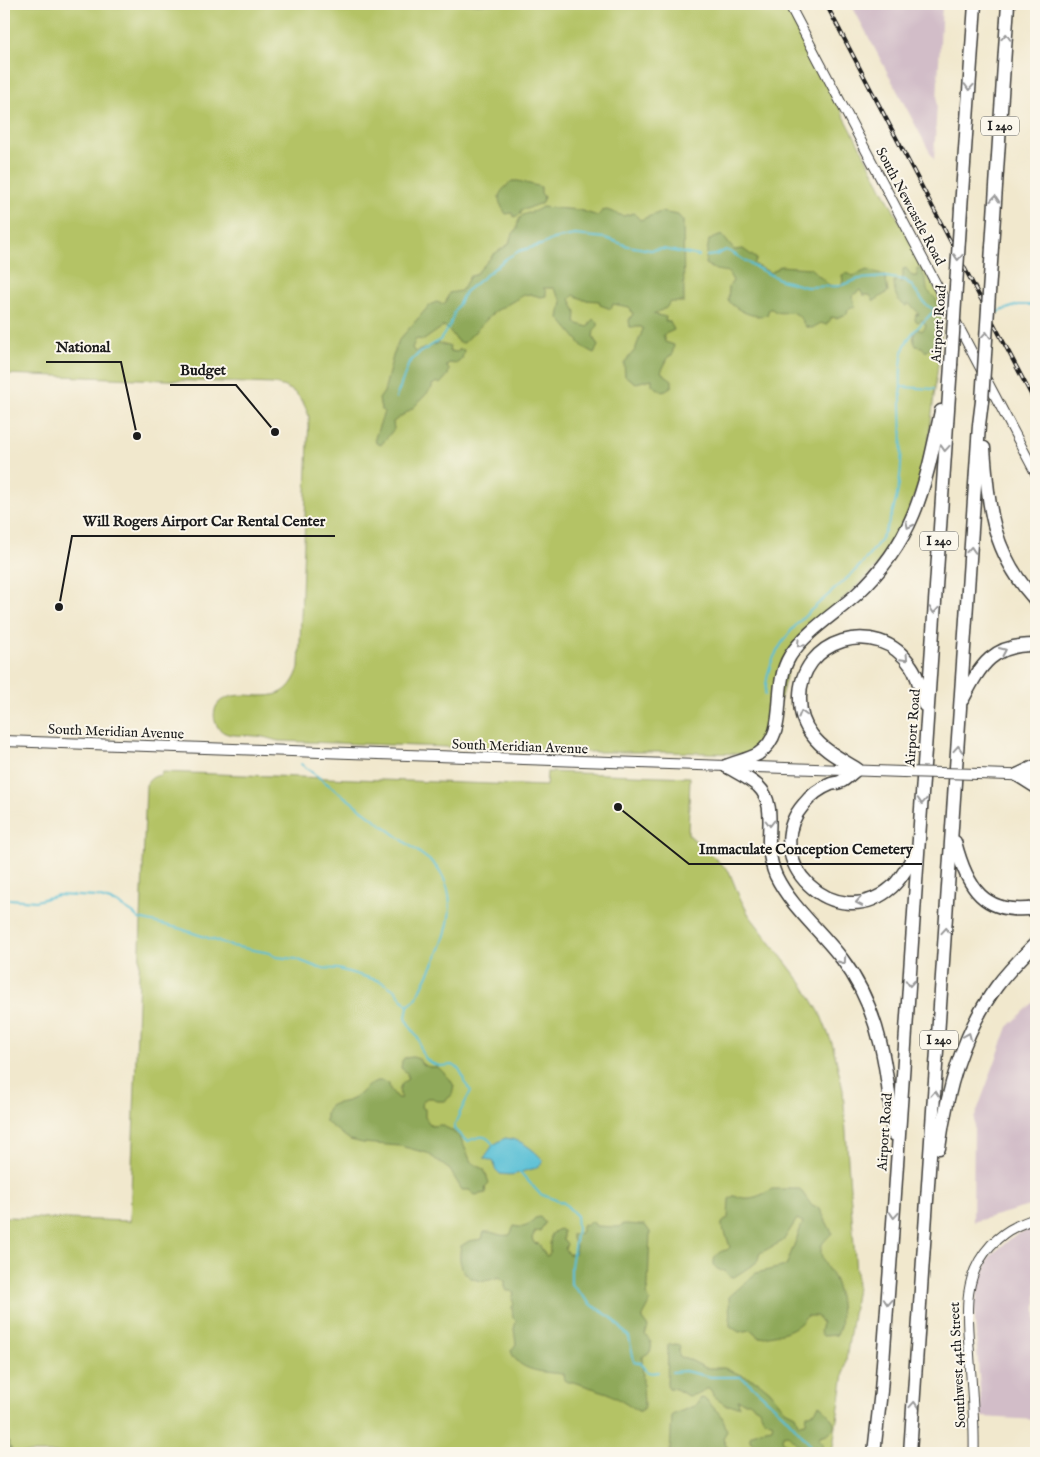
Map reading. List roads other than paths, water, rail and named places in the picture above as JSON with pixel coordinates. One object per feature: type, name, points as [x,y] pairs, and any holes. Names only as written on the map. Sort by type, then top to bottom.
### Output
[{"type":"highway","name":"Airport Road","points":[[874,1453],[882,1382],[975,4]]},
{"type":"highway","name":"I 240","points":[[910,1453],[981,427],[1008,4]]},
{"type":"highway","points":[[726,766],[756,755],[772,741],[778,722],[778,697],[782,673],[791,655],[806,638],[874,576],[900,542],[913,516],[927,480],[950,365]]},
{"type":"highway","points":[[981,427],[988,500],[995,530],[1008,563],[1036,602]]},
{"type":"highway","points":[[919,847],[900,878],[892,887],[871,899],[850,903],[838,902],[818,894],[803,880],[792,860],[790,849],[790,837],[796,815],[812,795],[823,788],[842,781],[857,770],[819,744],[806,726],[802,716],[801,682],[809,665],[825,649],[847,639],[859,638],[884,643],[905,657],[912,667],[919,683],[927,718]]},
{"type":"highway","points":[[961,704],[976,673],[985,662],[996,654],[1010,648],[1036,645]]},
{"type":"highway","points":[[726,766],[750,781],[763,792],[770,812],[769,847],[771,862],[776,875],[790,898],[844,961],[873,1017],[882,1046],[889,1086],[896,1177]]},
{"type":"highway","points":[[1017,776],[1036,766]]},
{"type":"highway","points":[[1017,776],[1036,787]]},
{"type":"highway","points":[[952,833],[964,872],[977,892],[996,905],[1009,909],[1036,908]]},
{"type":"highway","points":[[925,1247],[942,1124],[961,1054],[975,1022],[998,985],[1036,943]]},
{"type":"main road","name":"South Meridian Avenue","points":[[4,742],[1036,776]]},
{"type":"street","name":"South Newcastle Road","points":[[789,4],[1036,474]]},
{"type":"street","name":"Southwest 44th Street","points":[[974,1453],[975,1432],[966,1317],[968,1288],[971,1277],[985,1251],[998,1238],[1014,1227],[1036,1218]]},
{"type":"water","points":[[505,1138],[516,1140],[531,1148],[543,1160],[541,1165],[515,1174],[500,1174],[495,1169],[494,1162],[484,1158],[493,1145]]},
{"type":"waterway","points":[[396,398],[409,363],[419,353],[440,340],[450,325],[465,292],[507,258],[519,251],[544,244],[553,239],[575,235],[605,238],[628,246],[650,250],[663,249],[699,256]]},
{"type":"waterway","points":[[707,256],[716,255],[726,250],[781,280],[806,287],[839,286],[859,279],[886,277],[905,280],[912,286],[926,305],[935,310],[910,337],[902,354],[901,467],[896,500],[885,531],[861,565],[800,621],[786,637],[771,664],[765,695]]},
{"type":"waterway","points":[[998,312],[1018,305],[1036,305]]},
{"type":"waterway","points":[[902,387],[934,389]]},
{"type":"waterway","points":[[301,764],[433,863],[444,879],[449,896],[450,913],[446,931],[416,999],[408,1006]]},
{"type":"waterway","points":[[9,899],[36,901],[58,895],[97,897],[117,903],[139,919],[178,928],[232,946],[270,953],[276,957],[296,959],[319,968],[338,969],[380,981],[395,990],[408,1006],[406,1017],[408,1023],[419,1040],[421,1051],[426,1059],[440,1066],[453,1065],[459,1069],[464,1082],[471,1091],[458,1116],[454,1129],[468,1141],[485,1137],[494,1146]]},
{"type":"waterway","points":[[520,1172],[540,1194],[564,1203],[576,1215],[577,1229],[571,1266],[571,1284],[590,1304],[612,1318],[629,1337],[634,1361],[641,1363],[647,1372],[658,1372]]},
{"type":"waterway","points":[[672,1372],[685,1371],[711,1377],[741,1377],[784,1415],[817,1453]]},
{"type":"railway","points":[[826,4],[1036,404]]},
{"type":"place","name":"Budget","points":[[275,432]]},
{"type":"place","name":"National","points":[[137,436]]},
{"type":"place","name":"Will Rogers Airport Car Rental Center","points":[[59,607]]},
{"type":"place","name":"Immaculate Conception Cemetery","points":[[618,807]]}]
